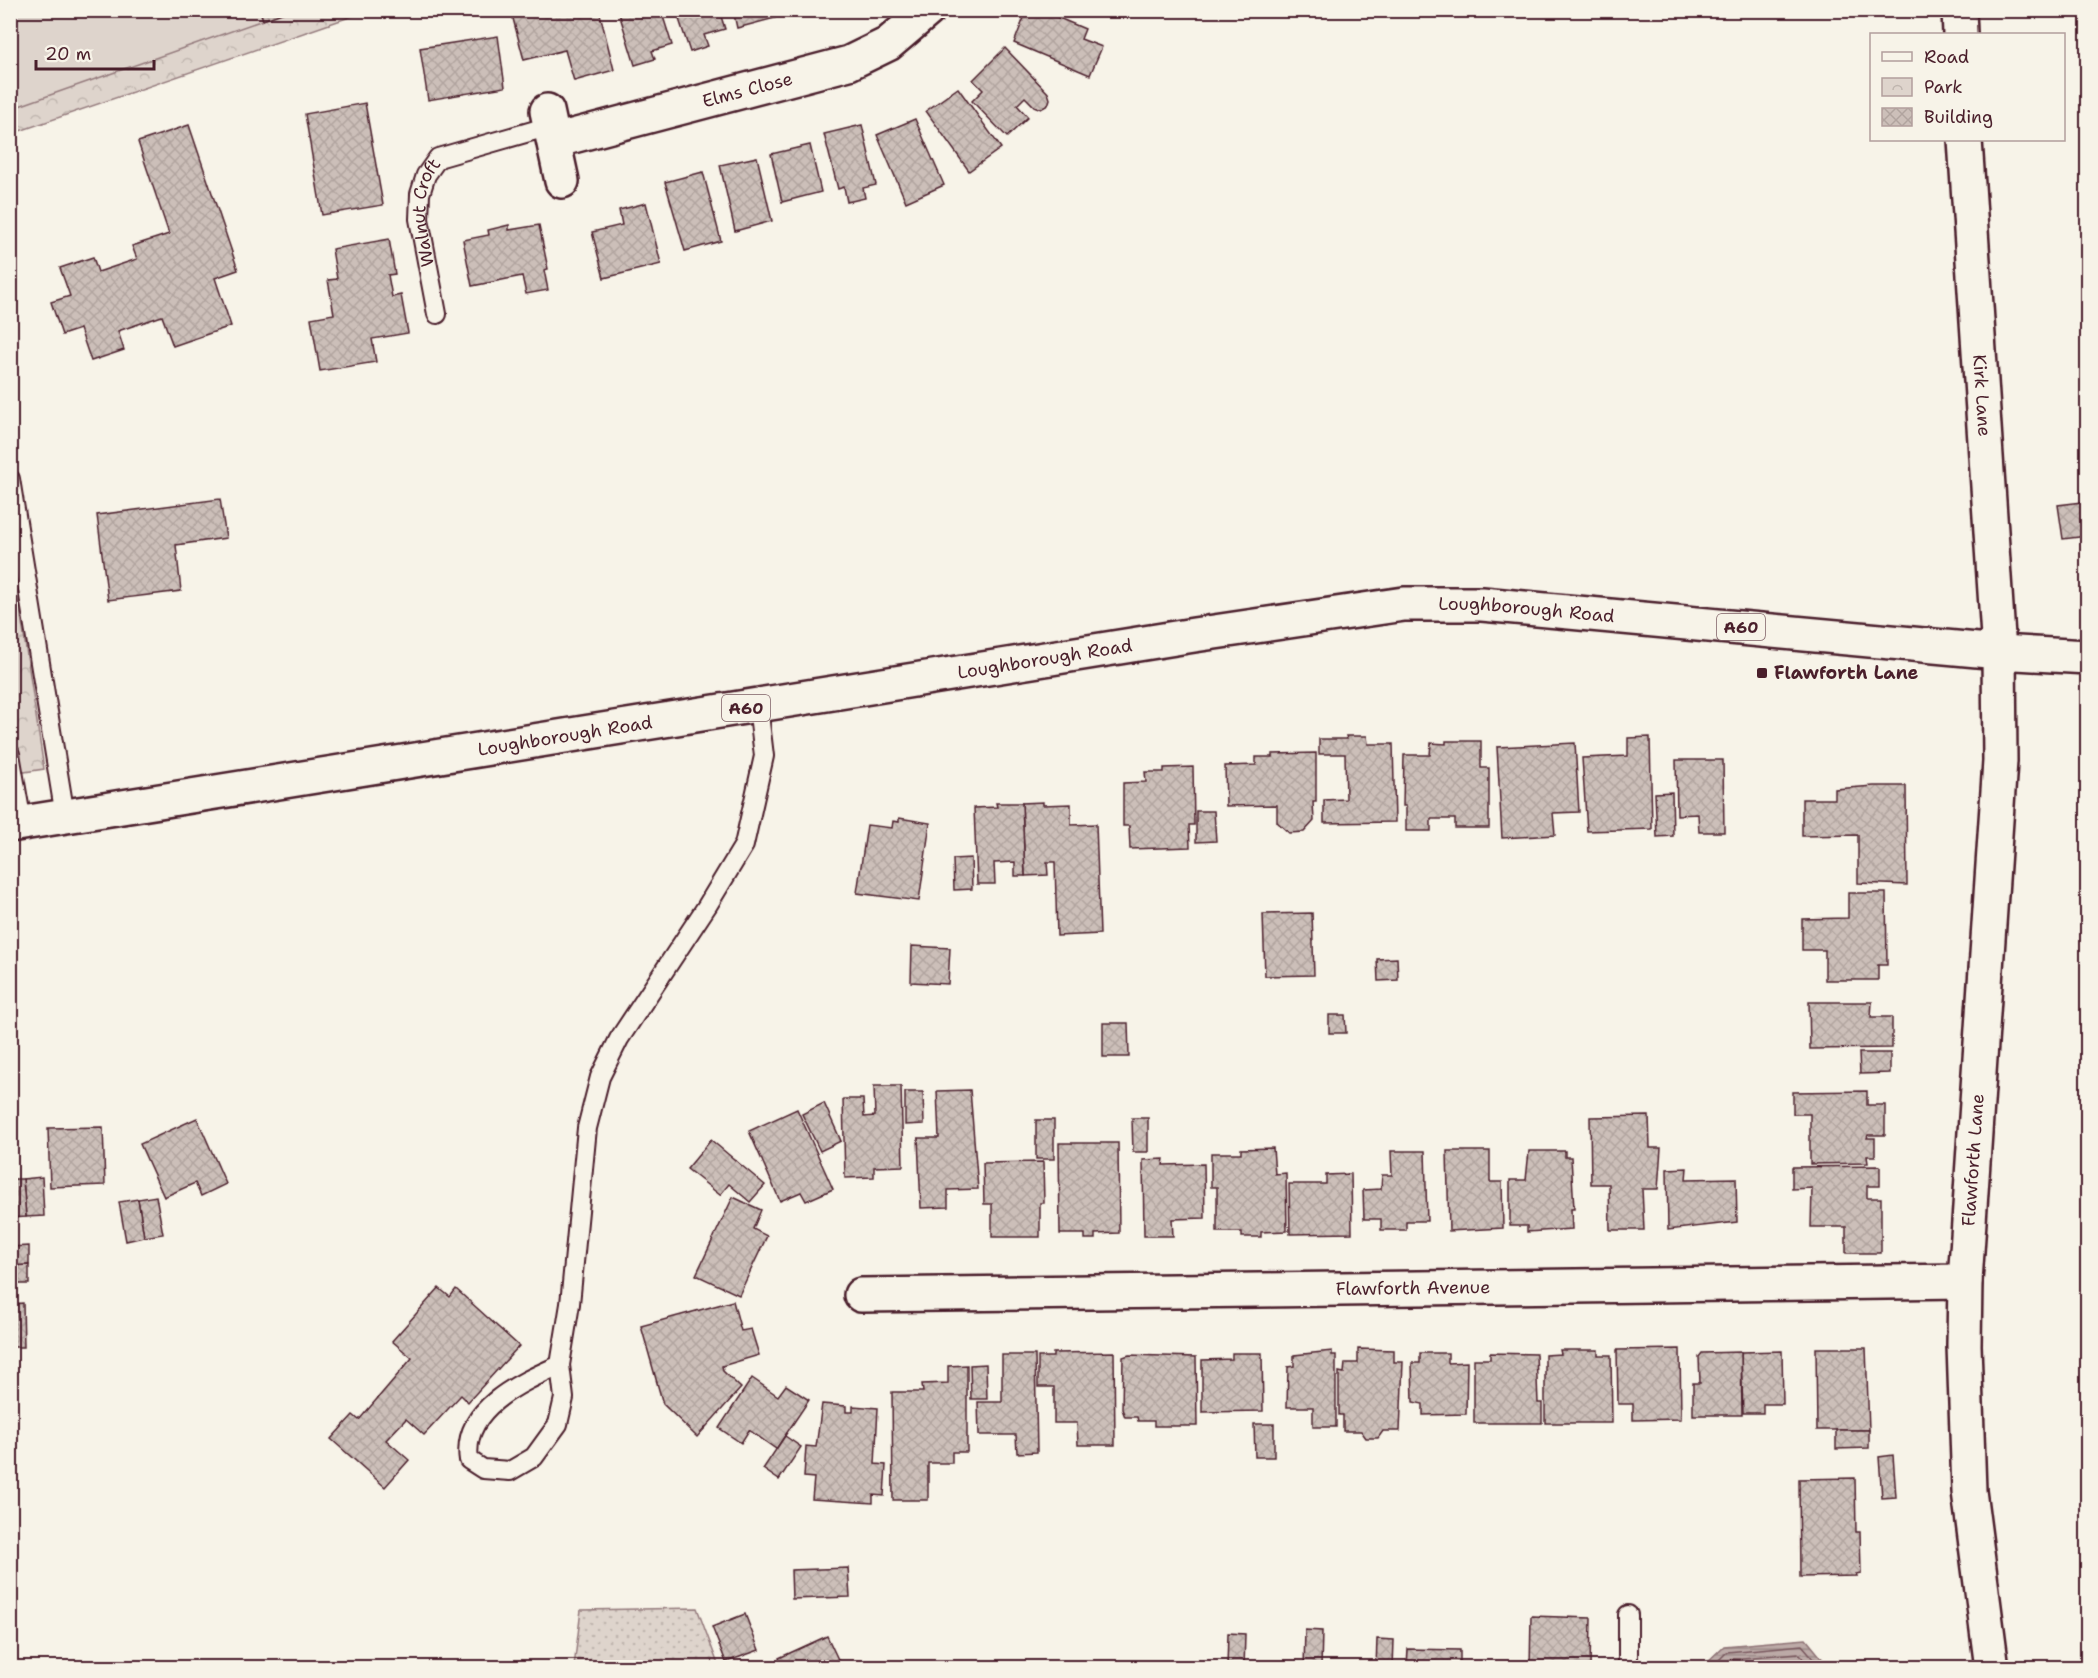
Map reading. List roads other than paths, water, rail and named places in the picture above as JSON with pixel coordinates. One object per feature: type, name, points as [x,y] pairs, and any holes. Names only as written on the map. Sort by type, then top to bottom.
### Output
[{"type":"main road","name":"Elms Close","points":[[550,126],[849,63],[888,44],[928,10]]},
{"type":"main road","points":[[1959,10],[1960,33]]},
{"type":"main road","points":[[550,126],[562,181]]},
{"type":"main road","name":"Kirk Lane","points":[[1965,141],[1999,652]]},
{"type":"main road","name":"Loughborough Road","points":[[16,824],[1404,604],[1482,604],[1999,652],[2088,657]]},
{"type":"main road","name":"Flawforth Lane","points":[[1992,1668],[1969,1491],[1964,1345],[1965,1281],[2000,761],[1999,652]]},
{"type":"main road","name":"Flawforth Avenue","points":[[861,1295],[1965,1281]]},
{"type":"lane","name":"Walnut Croft","points":[[437,314],[419,219],[420,194],[426,175],[438,158],[550,126]]},
{"type":"lane","points":[[10,479],[65,816]]},
{"type":"lane","points":[[560,1365],[519,1383],[490,1407],[475,1426],[467,1450],[469,1460],[483,1469],[510,1471],[534,1456],[558,1425],[563,1409],[560,1365],[570,1304],[587,1128],[600,1077],[619,1039],[701,916],[744,845],[764,756],[758,706]]},
{"type":"lane","points":[[10,754],[16,824]]},
{"type":"lane","points":[[1628,1615],[1629,1668]]},
{"type":"water","points":[[1806,1639],[1829,1667],[1702,1667],[1724,1646]]},
{"type":"place","name":"Flawforth Lane","points":[[1762,673]]}]
